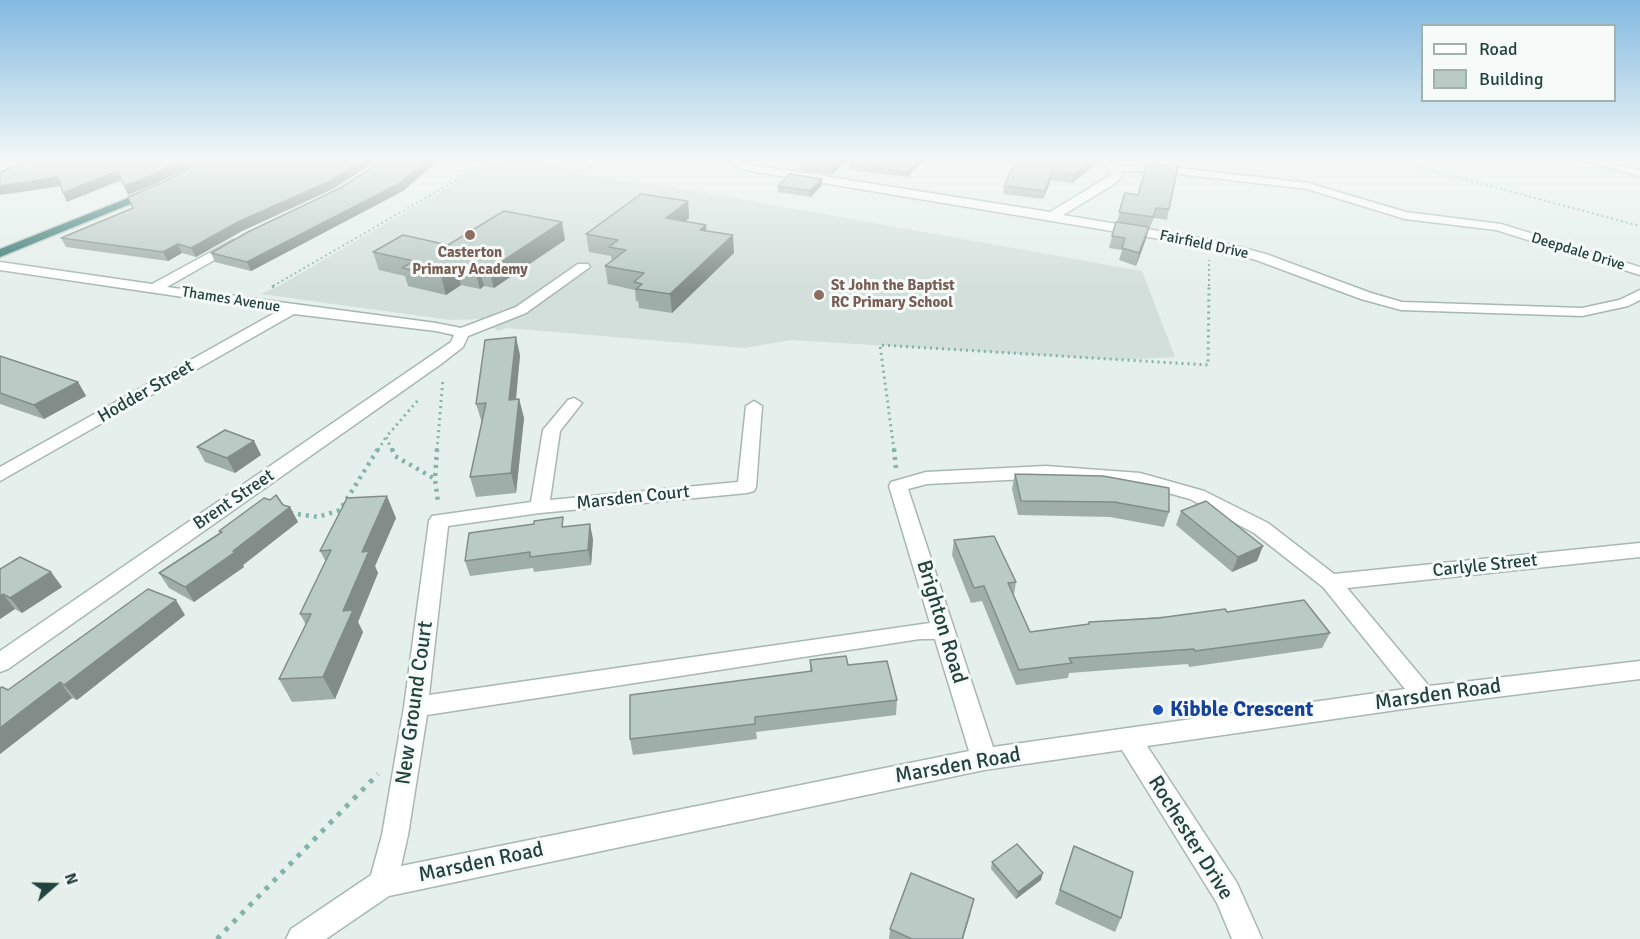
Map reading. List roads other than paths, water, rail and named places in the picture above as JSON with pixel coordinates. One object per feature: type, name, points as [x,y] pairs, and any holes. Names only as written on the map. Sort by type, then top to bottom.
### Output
[{"type":"highway","points":[[0,254],[124,203]]},
{"type":"street","name":"Fairfield Drive","points":[[969,203],[1209,243],[1261,257],[1366,296],[1401,306],[1582,312],[1623,303],[1640,294]]},
{"type":"street","points":[[1052,216],[1075,203]]},
{"type":"street","name":"Deepdale Drive","points":[[1364,203],[1405,215],[1497,227],[1640,271]]},
{"type":"street","points":[[155,288],[247,236]]},
{"type":"street","name":"Thames Avenue","points":[[0,266],[292,309],[436,327],[462,333]]},
{"type":"street","points":[[462,333],[520,310],[584,267]]},
{"type":"street","name":"Hodder Street","points":[[0,475],[292,309]]},
{"type":"street","name":"Brent Street","points":[[0,663],[436,362],[458,344],[462,333]]},
{"type":"street","points":[[540,507],[552,430],[574,403]]},
{"type":"street","name":"Marsden Court","points":[[439,522],[540,507],[747,487],[754,406]]},
{"type":"street","name":"Brighton Road","points":[[984,759],[898,486],[926,478],[1046,472],[1140,479],[1197,495],[1261,528],[1330,582]]},
{"type":"street","name":"New Ground Court","points":[[383,883],[395,835],[416,707],[439,522]]},
{"type":"street","name":"Carlyle Street","points":[[1330,582],[1640,550]]},
{"type":"street","points":[[1330,582],[1424,696]]},
{"type":"street","points":[[416,707],[920,631],[943,631]]},
{"type":"street","name":"Marsden Road","points":[[301,939],[383,883],[984,759],[1424,696],[1638,670]]},
{"type":"street","name":"Rochester Drive","points":[[1129,738],[1227,893],[1247,939]]},
{"type":"place","name":"Casterton Primary Academy","points":[[470,235]]},
{"type":"place","name":"St John the Baptist RC Primary School","points":[[819,295]]},
{"type":"place","name":"Kibble Crescent","points":[[1158,710]]}]
